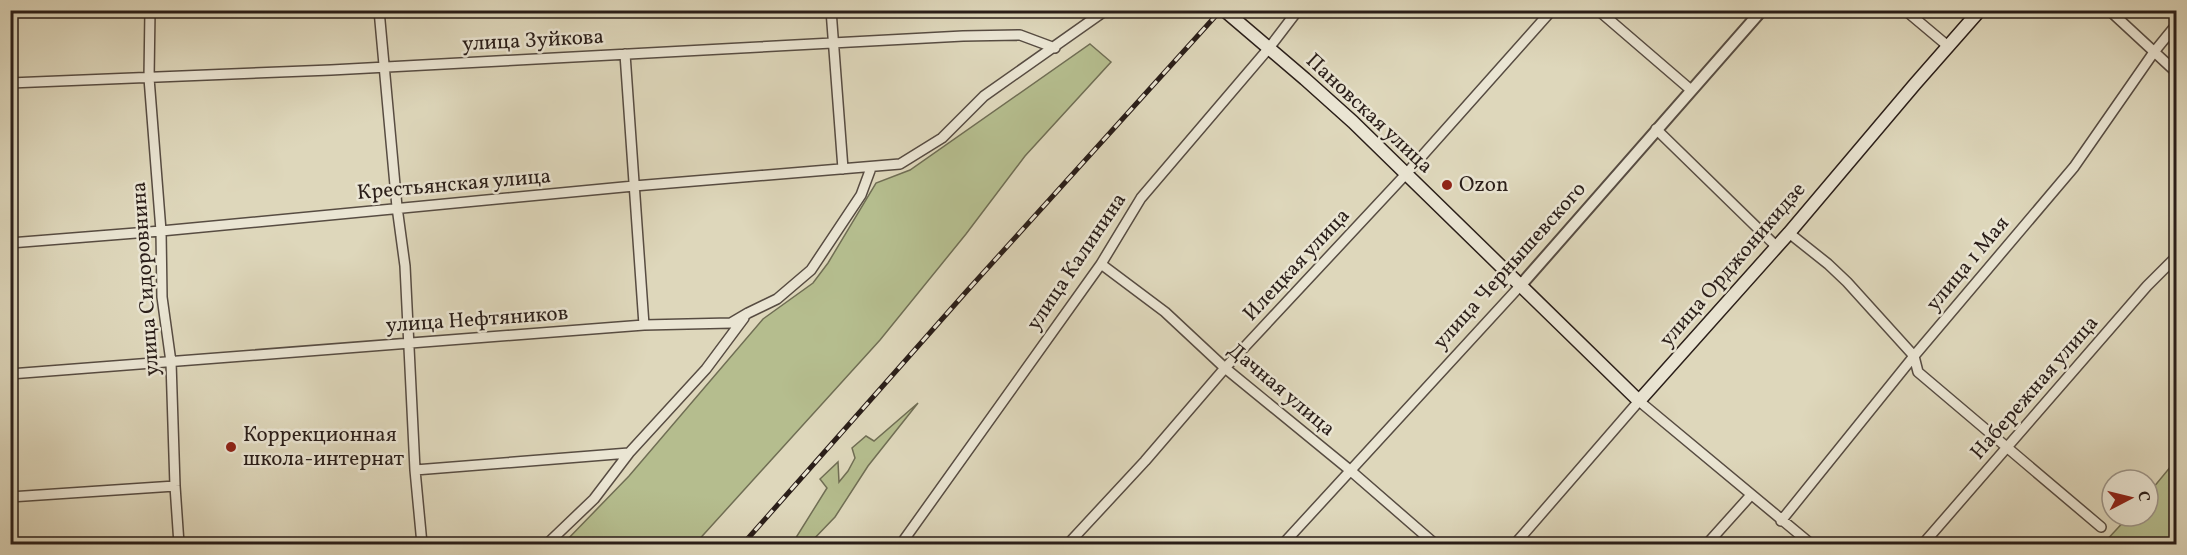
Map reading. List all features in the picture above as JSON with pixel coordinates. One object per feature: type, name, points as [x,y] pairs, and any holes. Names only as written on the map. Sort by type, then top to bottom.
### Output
[{"type":"main road","name":"Пановская улица","points":[[1224,10],[1345,115],[1639,401]]},
{"type":"main road","name":"улица Орджоникидзе","points":[[1639,401],[1790,233],[1980,10]]},
{"type":"street","name":"улица Сидоровнина","points":[[150,10],[149,78],[161,231],[162,297],[171,362],[179,544]]},
{"type":"street","points":[[379,10],[397,207],[405,266],[415,470],[422,544]]},
{"type":"street","points":[[831,10],[843,169]]},
{"type":"street","points":[[1055,48],[1106,10]]},
{"type":"street","name":"улица Калинина","points":[[901,544],[1101,264],[1141,198],[1269,48],[1298,10]]},
{"type":"street","name":"Илецкая улица","points":[[1068,544],[1145,461],[1226,368],[1406,174],[1552,10]]},
{"type":"street","points":[[1598,10],[1691,90]]},
{"type":"street","name":"улица Чернышевского","points":[[1283,544],[1520,286],[1762,10]]},
{"type":"street","points":[[1905,10],[1949,46]]},
{"type":"street","points":[[2109,10],[2176,72]]},
{"type":"street","name":"улица 1 Мая","points":[[1781,521],[1914,356],[2074,167],[2154,52],[2176,25]]},
{"type":"street","name":"улица Зуйкова","points":[[10,83],[149,78],[963,36],[1020,35],[1055,48]]},
{"type":"street","name":"Крестьянская улица","points":[[10,243],[900,164],[942,138],[984,96],[1055,48]]},
{"type":"street","points":[[625,54],[644,325]]},
{"type":"street","points":[[1656,129],[1777,247]]},
{"type":"street","name":"улица Нефтяников","points":[[10,374],[644,325],[731,323],[777,299],[811,270],[861,195],[872,168]]},
{"type":"street","points":[[1790,233],[1847,282],[1914,356],[1918,372],[2100,526]]},
{"type":"street","name":"Набережная улица","points":[[1923,544],[2147,285],[2176,257]]},
{"type":"street","name":"Дачная улица","points":[[1101,264],[1166,312],[1226,368],[1435,544]]},
{"type":"street","points":[[547,544],[594,499],[629,453],[706,369],[748,313]]},
{"type":"street","points":[[1639,401],[1811,544]]},
{"type":"street","name":"улица Орджоникидзе","points":[[1515,544],[1639,401]]},
{"type":"street","points":[[415,470],[629,453]]},
{"type":"street","points":[[10,497],[175,486]]},
{"type":"street","points":[[1707,544],[1751,495]]},
{"type":"green space","points":[[1090,44],[1111,62],[1025,156],[966,234],[880,340],[695,544],[563,544],[629,476],[763,319],[813,283],[828,263],[876,183],[910,170]]},
{"type":"green space","points":[[918,403],[868,466],[835,517],[809,544],[792,544],[827,488],[820,479],[838,462],[839,482],[855,458],[852,448],[866,436],[874,441]]},
{"type":"green space","points":[[2176,460],[2176,544],[2103,544],[2118,528],[2160,528],[2160,479]]},
{"type":"railway","points":[[743,544],[966,292],[1221,10]]},
{"type":"place","name":"Ozon","points":[[1447,185]]},
{"type":"place","name":"Коррекционная школа-интернат","points":[[231,447]]}]
